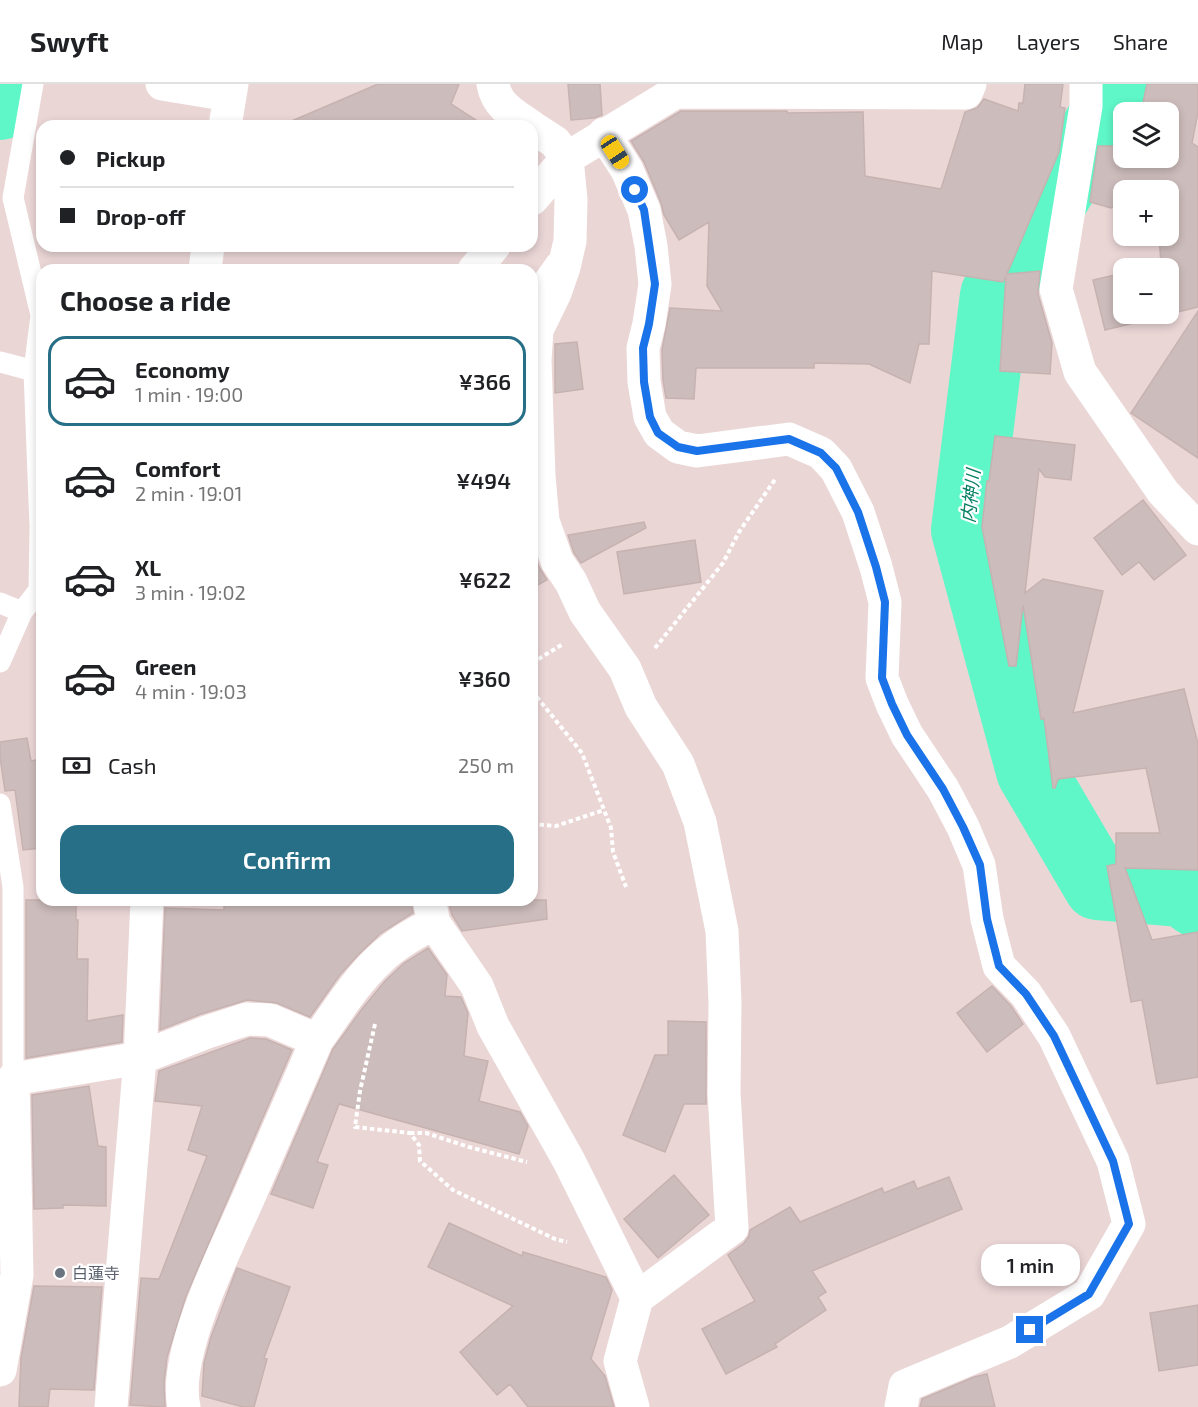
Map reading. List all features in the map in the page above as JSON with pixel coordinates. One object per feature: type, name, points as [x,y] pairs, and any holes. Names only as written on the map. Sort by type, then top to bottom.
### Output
[{"type":"street","points":[[162,84],[229,102]]},
{"type":"street","points":[[493,84],[501,105],[522,120]]},
{"type":"street","points":[[538,192],[567,158],[676,92],[966,93],[970,84]]},
{"type":"street","points":[[1086,84],[1086,106],[1056,289],[1080,372],[1163,492],[1198,529]]},
{"type":"street","points":[[538,131],[555,142],[567,158],[571,200],[568,251],[555,293],[538,328]]},
{"type":"street","points":[[604,134],[627,170],[644,210],[649,237],[655,284],[643,348],[644,382],[650,417],[658,433],[678,447],[697,451],[789,439],[821,453],[836,468],[858,512],[874,558],[885,602],[882,678],[892,704],[907,735],[943,789],[963,827],[980,865],[987,919],[999,966],[1026,994],[1054,1036],[1113,1161],[1129,1224],[1089,1294],[1010,1342],[905,1386],[901,1407]]},
{"type":"street","points":[[479,264],[489,252]]},
{"type":"street","points":[[538,437],[543,521],[557,561],[571,582],[585,612],[625,669],[641,707],[678,764],[700,822],[722,931],[725,1003],[724,1093],[732,1228],[637,1298],[620,1361],[633,1407]]},
{"type":"street","points":[[111,1407],[140,1058],[147,906]]},
{"type":"street","points":[[184,1407],[183,1377],[187,1354],[204,1300],[317,1040],[359,981],[432,911],[477,986],[493,1026],[572,1167],[637,1298]]},
{"type":"street","points":[[0,1370],[17,1275],[8,1061],[140,1058],[247,1019],[270,1020],[317,1040]]},
{"type":"lane","points":[[33,84],[13,198],[36,294]]},
{"type":"lane","points":[[538,288],[551,269],[568,251]]},
{"type":"lane","points":[[36,355],[34,371],[36,423]]},
{"type":"lane","points":[[0,362],[34,371]]},
{"type":"lane","points":[[0,662],[22,612],[36,594]]},
{"type":"lane","points":[[0,603],[22,612]]},
{"type":"lane","points":[[0,804],[13,887],[8,1061]]},
{"type":"path","points":[[625,669],[651,652],[723,562],[739,532],[800,443]]},
{"type":"path","points":[[538,698],[582,753],[611,828],[613,852],[626,886]]},
{"type":"path","points":[[538,824],[556,825],[604,809]]},
{"type":"path","points":[[373,966],[376,998],[375,1030],[360,1091],[355,1127],[410,1133],[426,1132],[469,1147],[541,1166],[572,1167]]},
{"type":"path","points":[[410,1133],[419,1145],[420,1161],[453,1190],[555,1239],[615,1252]]},
{"type":"building","points":[[378,84],[459,84],[451,104],[476,120],[294,120]]},
{"type":"building","points":[[568,84],[600,84],[602,115],[571,120]]},
{"type":"building","points":[[1025,84],[1063,84],[1060,107],[1065,108],[1059,152],[1007,274],[1040,271],[1038,294],[1052,343],[1050,374],[1000,371],[1006,276],[1003,282],[932,271],[929,344],[919,344],[910,383],[869,364],[814,363],[814,368],[696,368],[694,399],[666,398],[662,350],[670,308],[722,311],[707,286],[709,222],[679,240],[664,215],[644,162],[631,141],[681,111],[863,112],[865,176],[941,189],[965,112],[977,108],[984,99],[1018,111],[1019,103],[1023,103]]},
{"type":"building","points":[[1147,84],[1198,84],[1198,112],[1192,143],[1198,147],[1198,307],[1179,312],[1179,258],[1161,258],[1160,246],[1179,246],[1179,180],[1113,180],[1113,207],[1090,202],[1098,146],[1113,146],[1113,168],[1179,168],[1179,102],[1143,102]]},
{"type":"building","points":[[1113,275],[1113,324],[1129,324],[1105,330],[1093,280]]},
{"type":"building","points":[[1198,311],[1198,458],[1131,413]]},
{"type":"building","points":[[577,342],[583,389],[555,393],[555,344]]},
{"type":"building","points":[[995,436],[1075,445],[1071,480],[1045,477],[1039,469],[1025,593],[1043,579],[1103,591],[1073,713],[1184,689],[1198,744],[1198,870],[1125,868],[1152,940],[1198,932],[1198,1077],[1157,1084],[1142,1000],[1131,1002],[1107,866],[1116,864],[1116,833],[1160,833],[1146,768],[1058,779],[1053,788],[1044,718],[1041,719],[1023,605],[1016,666],[1009,666],[982,527]]},
{"type":"building","points":[[1143,500],[1186,555],[1154,580],[1139,562],[1122,575],[1094,538]]},
{"type":"building","points":[[644,522],[646,528],[581,563],[574,553],[568,535]]},
{"type":"building","points":[[695,540],[701,582],[624,594],[617,552]]},
{"type":"building","points":[[538,564],[539,567],[547,580],[538,585]]},
{"type":"building","points":[[27,738],[31,761],[36,760],[36,849],[23,850],[15,790],[5,791],[0,742]]},
{"type":"building","points":[[26,900],[36,900],[36,906],[76,906],[77,959],[88,959],[87,1021],[123,1015],[122,1042],[26,1058]]},
{"type":"building","points":[[538,900],[546,900],[547,919],[462,931],[452,915],[450,906],[538,906]]},
{"type":"building","points":[[224,906],[412,906],[413,913],[381,933],[358,955],[339,976],[310,1017],[277,1003],[247,1000],[160,1030],[165,908],[224,910]]},
{"type":"building","points":[[428,948],[447,975],[445,996],[461,997],[468,1013],[464,1056],[488,1061],[479,1101],[520,1112],[528,1126],[519,1154],[339,1104],[317,1162],[328,1165],[313,1208],[271,1194],[333,1049],[385,981],[404,963]]},
{"type":"building","points":[[992,986],[1011,1006],[1023,1024],[987,1052],[957,1013]]},
{"type":"building","points":[[668,1021],[706,1022],[706,1104],[684,1104],[665,1152],[623,1135],[655,1055],[668,1055]]},
{"type":"building","points":[[250,1038],[266,1039],[292,1050],[186,1296],[167,1357],[164,1383],[165,1407],[130,1405],[141,1278],[159,1279],[207,1156],[188,1150],[202,1106],[155,1101],[159,1071]]},
{"type":"building","points":[[89,1086],[98,1146],[106,1147],[106,1206],[63,1205],[63,1208],[34,1209],[32,1095]]},
{"type":"building","points":[[674,1175],[709,1215],[658,1258],[624,1219]]},
{"type":"building","points":[[949,1177],[962,1209],[812,1271],[826,1292],[818,1297],[826,1310],[775,1344],[777,1347],[726,1374],[702,1329],[755,1301],[728,1255],[744,1243],[750,1230],[790,1207],[800,1222],[882,1188],[884,1193],[914,1181],[917,1189]]},
{"type":"building","points":[[449,1223],[522,1256],[523,1252],[606,1277],[612,1290],[591,1359],[605,1376],[614,1407],[528,1407],[510,1384],[497,1395],[460,1352],[513,1306],[428,1267]]},
{"type":"building","points":[[237,1268],[290,1287],[264,1358],[267,1359],[254,1407],[243,1407],[202,1396],[204,1363],[211,1337]]},
{"type":"building","points":[[34,1286],[102,1287],[94,1390],[50,1389],[48,1407],[19,1407],[21,1358]]},
{"type":"building","points":[[1198,1305],[1198,1365],[1159,1371],[1150,1313]]},
{"type":"building","points":[[987,1374],[995,1407],[920,1407],[922,1399],[974,1377]]},
{"type":"waterway","points":[[0,105],[5,84]]},
{"type":"waterway","name":"内神川","points":[[1116,84],[1116,96],[995,295],[966,530],[1031,771],[1098,885],[1182,892],[1198,903]]},
{"type":"place","name":"白蓮寺","points":[[60,1273]]},
{"type":"route","points":[[635,190],[644,210],[655,284],[643,348],[644,382],[650,417],[658,433],[678,447],[697,451],[789,439],[821,453],[836,468],[858,512],[885,602],[882,678],[892,704],[907,735],[943,789],[980,865],[987,919],[999,966],[1026,994],[1054,1036],[1113,1161],[1129,1224],[1089,1294],[1030,1330]]}]
